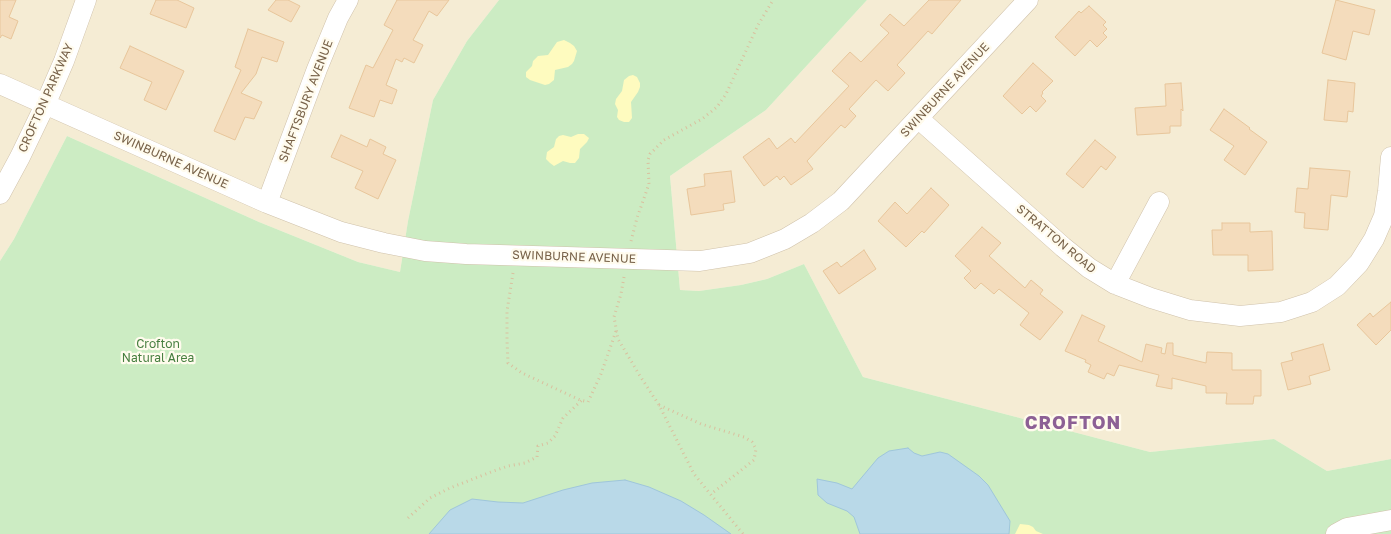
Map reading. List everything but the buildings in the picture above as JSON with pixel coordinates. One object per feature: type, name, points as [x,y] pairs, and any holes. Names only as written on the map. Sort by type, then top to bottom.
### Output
[{"type":"street","name":"CROFTON PARKWAY","points":[[0,194],[45,105],[64,61],[86,0]]},
{"type":"street","name":"SHAFTSBURY AVENUE","points":[[267,203],[317,69],[338,18],[348,0]]},
{"type":"street","name":"SWINBURNE AVENUE","points":[[0,84],[267,203],[341,232],[384,243],[425,251],[517,256],[700,261],[750,253],[785,240],[841,201],[1028,0]]},
{"type":"street","name":"STRATTON ROAD","points":[[919,118],[1063,248],[1114,284],[1190,310],[1240,316],[1281,312],[1312,302],[1337,286],[1359,262],[1374,239],[1384,216],[1391,157]]},
{"type":"street","points":[[1114,284],[1159,202]]},
{"type":"street","points":[[1336,534],[1347,528],[1391,520]]},
{"type":"path","points":[[517,256],[511,282],[508,311],[506,340],[508,364],[522,373],[588,402],[601,374],[616,330]]},
{"type":"path","points":[[408,518],[430,498],[450,488],[538,457],[538,446],[548,443],[555,436],[563,418],[582,400]]},
{"type":"path","points":[[659,405],[701,424],[744,437],[752,442],[756,450],[754,460],[711,494]]},
{"type":"path","points":[[729,515],[743,534]]},
{"type":"shaded area","points":[[0,0],[499,0],[467,41],[433,100],[408,221],[400,272],[358,262],[259,222],[67,136],[14,239],[0,261]]},
{"type":"shaded area","points":[[867,0],[1391,0],[1391,459],[1327,471],[1274,439],[1150,452],[863,377],[804,264],[767,279],[741,285],[699,291],[680,290],[670,176],[766,110]]},
{"type":"green space","name":"Crofton Natural Area","points":[[499,0],[867,0],[766,110],[670,176],[680,290],[699,291],[741,285],[767,279],[804,264],[863,377],[1150,452],[1274,439],[1327,471],[1391,459],[1391,534],[0,534],[0,261],[14,239],[67,136],[259,222],[358,262],[400,272],[408,221],[433,100],[467,41]]},
{"type":"sand","points":[[564,40],[574,46],[577,51],[572,64],[555,70],[554,80],[549,84],[545,85],[526,77],[526,72],[538,56],[548,55],[557,42]]},
{"type":"sand","points":[[633,75],[637,77],[640,87],[631,102],[632,118],[629,122],[624,122],[617,117],[618,110],[615,104],[622,91],[624,80]]},
{"type":"sand","points":[[584,134],[589,138],[580,149],[579,158],[575,163],[563,161],[554,166],[546,159],[547,152],[554,147],[559,136],[571,137]]},
{"type":"sand","points":[[1020,524],[1029,525],[1043,534],[1015,534]]},
{"type":"water","points":[[908,448],[922,456],[940,452],[948,454],[979,476],[988,485],[1010,521],[1009,534],[860,534],[854,517],[847,511],[827,503],[818,495],[817,479],[837,483],[852,489],[878,458],[889,451]]},
{"type":"water","points":[[625,480],[649,487],[681,501],[731,534],[429,534],[450,510],[472,499],[523,503],[592,483]]},
{"type":"district","name":"CROFTON","points":[[1073,423]]}]
